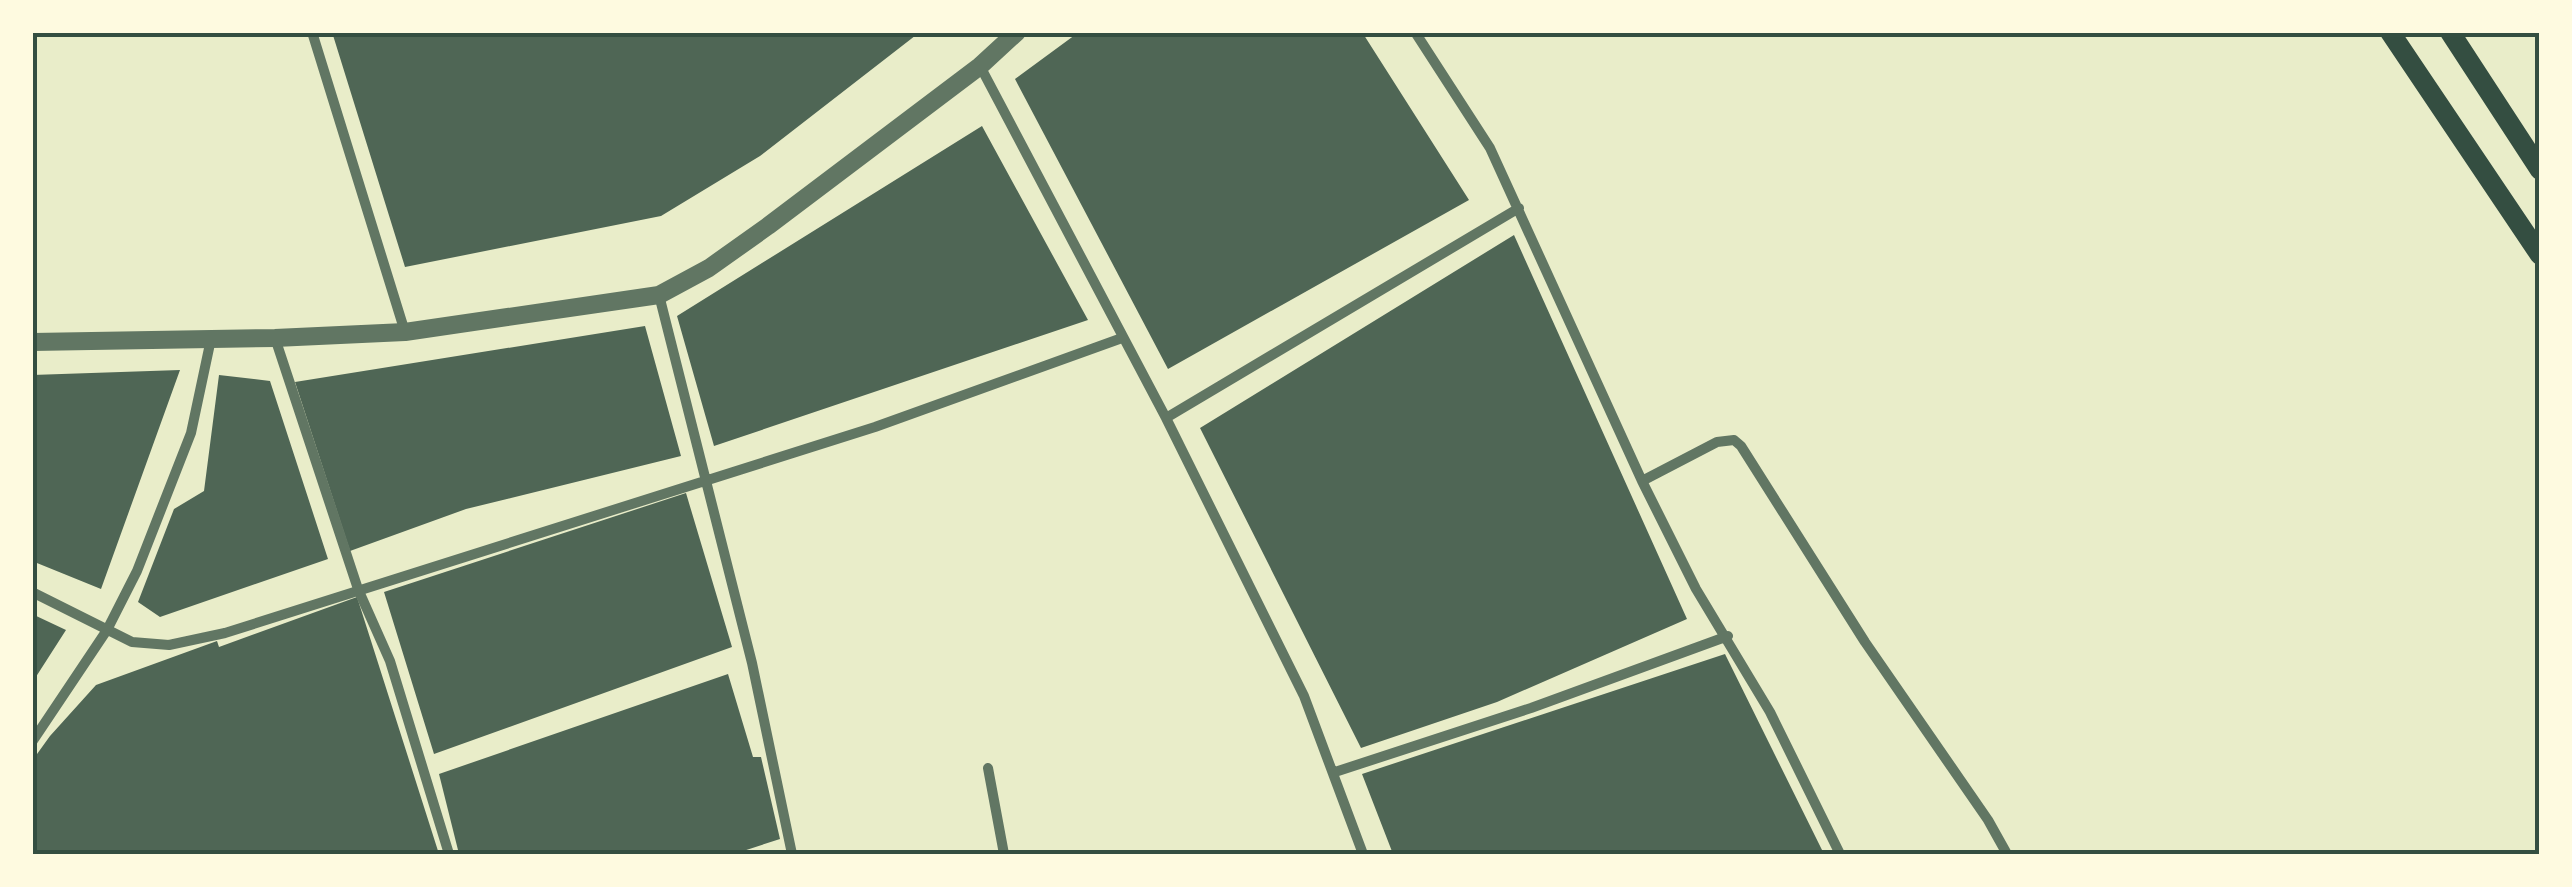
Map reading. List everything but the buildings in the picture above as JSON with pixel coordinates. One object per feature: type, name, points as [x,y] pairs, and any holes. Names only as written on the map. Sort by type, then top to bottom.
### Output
[{"type":"main road","points":[[2390,32],[2540,255]]},
{"type":"main road","points":[[2450,32],[2540,170]]},
{"type":"street","points":[[312,32],[405,332]]},
{"type":"street","points":[[32,342],[405,332],[659,295],[710,268],[768,226],[980,66],[1017,32]]},
{"type":"street","points":[[1415,32],[1490,148],[1642,482],[1696,588],[1770,712],[1840,854]]},
{"type":"street","points":[[980,66],[1166,418],[1304,696],[1364,854]]},
{"type":"street","points":[[1166,418],[1519,208]]},
{"type":"street","points":[[659,295],[752,662],[792,854]]},
{"type":"street","points":[[32,742],[107,630],[156,528],[186,449],[212,338]]},
{"type":"street","points":[[274,338],[358,589],[390,661],[449,854]]},
{"type":"street","points":[[32,592],[132,642],[169,645],[244,628],[875,427],[1122,338]]},
{"type":"street","points":[[1642,482],[1716,442],[1734,440],[1740,446],[1865,642],[1988,820],[2006,854]]},
{"type":"street","points":[[1335,772],[1531,708],[1728,636]]},
{"type":"street","points":[[988,768],[1004,854]]}]
